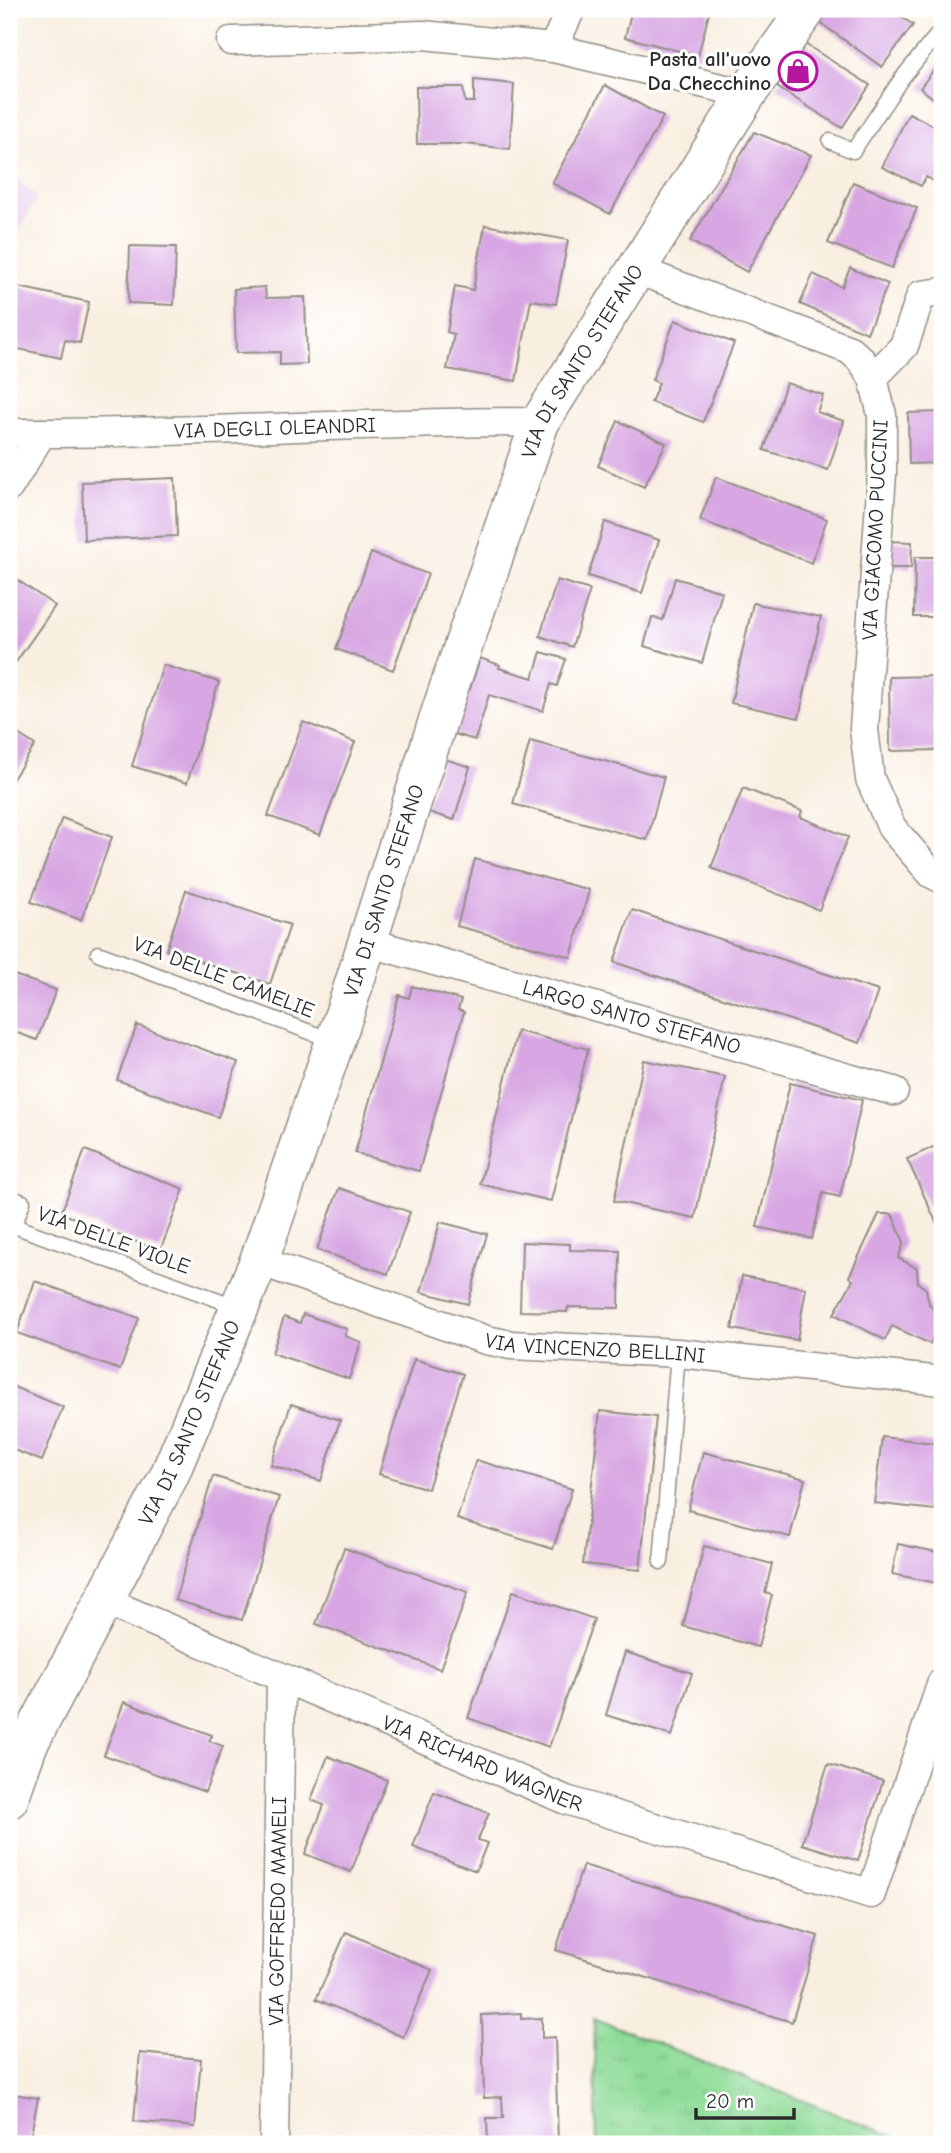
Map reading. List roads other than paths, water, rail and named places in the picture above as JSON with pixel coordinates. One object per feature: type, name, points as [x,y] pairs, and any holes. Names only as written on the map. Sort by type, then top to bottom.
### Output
[{"type":"street","points":[[553,48],[571,9]]},
{"type":"street","name":"VIA DI SANTO STEFANO","points":[[10,1794],[18,1746],[105,1601],[169,1476],[259,1261],[335,1041],[442,708],[540,422],[747,94],[807,9]]},
{"type":"street","points":[[231,41],[423,35],[553,48],[747,94]]},
{"type":"street","name":"VIA GIACOMO PUCCINI","points":[[637,270],[850,351],[862,361],[873,378],[882,415],[882,474],[864,729],[870,779],[891,828],[932,874],[942,879]]},
{"type":"street","points":[[873,378],[904,346],[921,295],[942,292]]},
{"type":"street","name":"VIA DEGLI OLEANDRI","points":[[9,433],[419,422],[540,422]]},
{"type":"street","points":[[9,487],[42,433]]},
{"type":"street","name":"LARGO SANTO STEFANO","points":[[367,942],[894,1091]]},
{"type":"street","name":"VIA VINCENZO BELLINI","points":[[259,1261],[486,1340],[511,1345],[678,1353],[942,1381]]},
{"type":"street","name":"VIA RICHARD WAGNER","points":[[105,1601],[566,1800],[871,1894],[942,1682]]},
{"type":"street","name":"VIA GOFFREDO MAMELI","points":[[274,2144],[281,1679]]},
{"type":"lane","points":[[830,141],[853,151],[902,78],[942,29]]},
{"type":"lane","name":"VIA DELLE CAMELIE","points":[[98,953],[335,1041]]},
{"type":"lane","name":"VIA DELLE VIOLE","points":[[9,1197],[23,1202],[14,1226],[239,1307]]},
{"type":"lane","points":[[661,1562],[678,1353]]},
{"type":"place","name":"Pasta all'uovo Da Checchino","points":[[798,71]]}]
